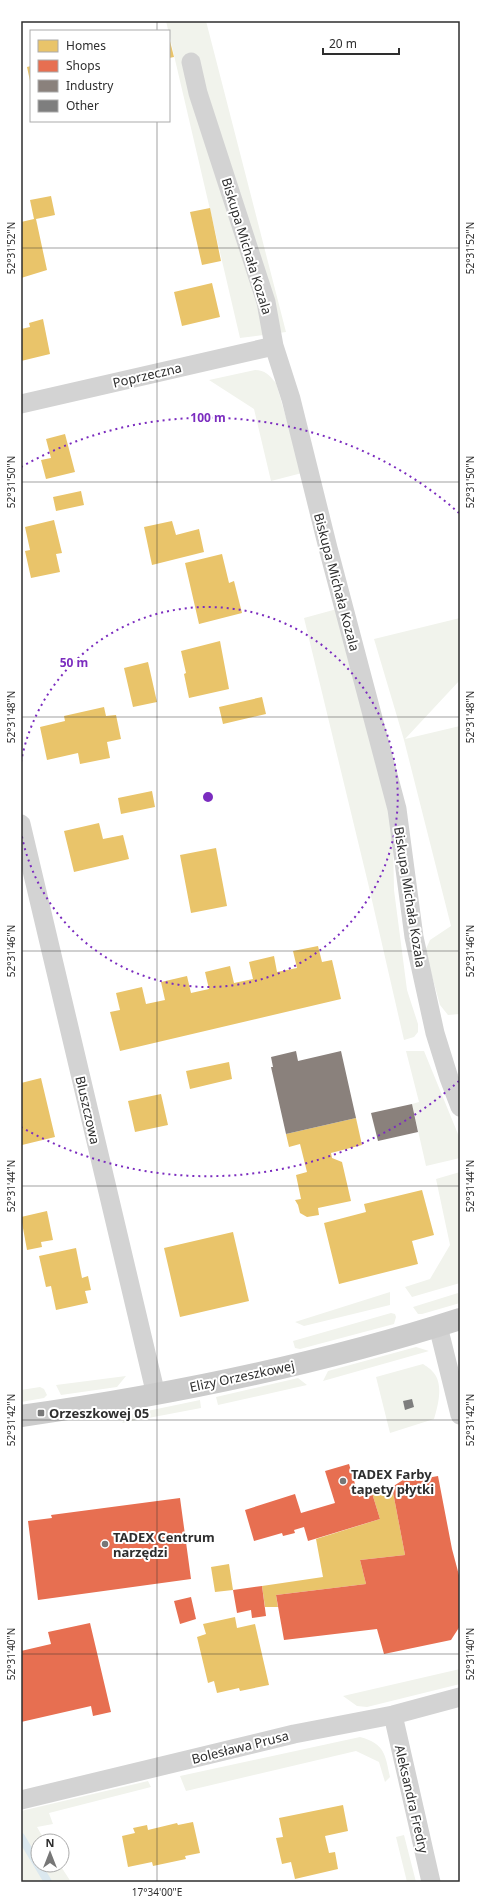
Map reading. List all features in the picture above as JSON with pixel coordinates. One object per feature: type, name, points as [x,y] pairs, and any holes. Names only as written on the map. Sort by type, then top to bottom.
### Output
[{"type":"street","name":"Biskupa Michała Kozala","points":[[191,62],[198,93],[266,302],[274,346],[291,399],[330,556],[397,809],[414,937],[435,1033],[460,1107]]},
{"type":"street","name":"Poprzeczna","points":[[21,404],[274,346]]},
{"type":"street","name":"Bluszczowa","points":[[21,824],[156,1395]]},
{"type":"street","name":"Elizy Orzeszkowej","points":[[21,1416],[156,1395],[288,1367],[460,1319]]},
{"type":"street","points":[[438,1326],[460,1415]]},
{"type":"street","name":"Bolesława Prusa","points":[[21,1800],[294,1734],[393,1716],[460,1697]]},
{"type":"street","name":"Aleksandra Fredry","points":[[393,1716],[431,1882]]},
{"type":"shaded area","points":[[166,21],[206,21],[286,332],[240,338],[170,38],[170,30],[168,30]]},
{"type":"shaded area","points":[[255,370],[262,371],[267,374],[276,383],[302,473],[271,481],[254,409],[209,380]]},
{"type":"shaded area","points":[[337,609],[388,806],[393,838],[394,890],[407,990],[418,1024],[418,1032],[414,1037],[404,1040],[304,618]]},
{"type":"shaded area","points":[[460,618],[460,680],[405,739],[460,726],[460,1014],[448,1015],[440,1005],[425,951],[430,940],[451,926],[404,740],[374,639]]},
{"type":"shaded area","points":[[406,1051],[424,1051],[460,1139],[460,1158],[426,1166],[412,1104],[419,1102]]},
{"type":"shaded area","points":[[460,1172],[460,1283],[412,1297],[405,1287],[430,1279],[450,1245],[436,1179]]},
{"type":"shaded area","points":[[390,1292],[390,1305],[304,1326],[295,1322]]},
{"type":"shaded area","points":[[458,1293],[460,1303],[422,1314],[418,1314],[413,1307]]},
{"type":"shaded area","points":[[391,1313],[395,1314],[396,1317],[394,1324],[300,1349],[295,1348],[293,1341]]},
{"type":"shaded area","points":[[416,1347],[429,1351],[323,1381],[328,1371]]},
{"type":"shaded area","points":[[423,1364],[432,1371],[438,1382],[439,1395],[434,1419],[390,1433],[376,1377]]},
{"type":"shaded area","points":[[126,1376],[117,1387],[61,1395],[56,1385]]},
{"type":"shaded area","points":[[298,1378],[307,1385],[218,1405],[216,1397]]},
{"type":"shaded area","points":[[40,1387],[44,1389],[47,1395],[44,1398],[21,1402],[21,1390]]},
{"type":"shaded area","points":[[200,1400],[201,1408],[122,1423],[128,1415]]},
{"type":"shaded area","points":[[460,1669],[460,1684],[367,1707],[357,1706],[343,1696]]},
{"type":"shaded area","points":[[360,1737],[375,1743],[385,1756],[390,1777],[385,1782],[379,1762],[356,1751],[186,1791],[180,1776]]},
{"type":"shaded area","points":[[148,1781],[151,1787],[49,1813],[53,1824],[37,1827],[40,1833],[30,1833],[30,1873],[65,1873],[71,1882],[21,1882],[21,1811]]},
{"type":"shaded area","points":[[404,1835],[416,1882],[407,1882],[396,1837]]},
{"type":"building: Homes","points":[[170,41],[174,57],[170,58]]},
{"type":"building: Homes","points":[[30,66],[30,81],[27,67]]},
{"type":"building: Homes","points":[[51,196],[55,215],[36,219],[47,270],[21,278],[21,222],[34,219],[30,200]]},
{"type":"building: Homes","points":[[210,208],[221,261],[202,265],[190,212]]},
{"type":"building: Homes","points":[[212,283],[220,317],[182,326],[174,292]]},
{"type":"building: Homes","points":[[43,319],[50,354],[21,361],[21,329],[30,327],[29,323]]},
{"type":"building: Homes","points":[[65,434],[75,472],[46,479],[41,460],[51,458],[46,439]]},
{"type":"building: Homes","points":[[81,491],[84,505],[56,511],[53,497]]},
{"type":"building: Homes","points":[[54,520],[62,553],[56,554],[60,572],[31,578],[25,551],[30,550],[25,527]]},
{"type":"building: Homes","points":[[172,521],[176,535],[199,529],[204,552],[152,565],[144,527]]},
{"type":"building: Homes","points":[[222,554],[229,583],[234,581],[242,613],[199,624],[185,563]]},
{"type":"building: Homes","points":[[220,641],[229,689],[189,698],[184,674],[186,673],[181,651]]},
{"type":"building: Homes","points":[[148,662],[157,702],[133,707],[124,668]]},
{"type":"building: Homes","points":[[262,697],[266,714],[223,724],[219,707]]},
{"type":"building: Homes","points":[[104,707],[106,716],[116,715],[121,739],[107,742],[110,758],[80,764],[78,753],[47,760],[40,727],[65,721],[64,716]]},
{"type":"building: Homes","points":[[152,791],[155,807],[121,814],[118,798]]},
{"type":"building: Homes","points":[[99,823],[103,839],[123,835],[129,859],[74,872],[64,831]]},
{"type":"building: Homes","points":[[216,848],[227,906],[191,913],[180,855]]},
{"type":"building: Homes","points":[[318,946],[322,962],[332,960],[341,999],[120,1051],[110,1012],[120,1010],[116,993],[142,987],[146,1004],[165,1000],[161,982],[187,976],[191,993],[209,989],[205,972],[230,966],[234,983],[253,979],[249,962],[274,956],[277,972],[297,968],[293,951]]},
{"type":"building: Homes","points":[[229,1062],[232,1079],[190,1089],[186,1071]]},
{"type":"building: Homes","points":[[41,1078],[55,1137],[22,1145],[21,1083]]},
{"type":"building: Homes","points":[[161,1094],[168,1125],[135,1132],[128,1101]]},
{"type":"building: Homes","points":[[356,1118],[362,1145],[331,1153],[332,1158],[342,1162],[351,1201],[318,1208],[319,1215],[307,1217],[300,1213],[295,1200],[301,1199],[296,1175],[307,1172],[300,1144],[289,1147],[286,1134]]},
{"type":"building: Homes","points":[[422,1190],[434,1235],[412,1241],[418,1264],[339,1284],[324,1223],[366,1212],[364,1204]]},
{"type":"building: Homes","points":[[47,1211],[53,1240],[41,1242],[42,1247],[27,1250],[21,1217]]},
{"type":"building: Homes","points":[[233,1232],[249,1301],[180,1317],[164,1248]]},
{"type":"building: Homes","points":[[76,1248],[82,1278],[88,1276],[91,1290],[85,1291],[88,1303],[56,1310],[51,1286],[46,1287],[39,1256]]},
{"type":"building: Homes","points":[[392,1487],[405,1555],[360,1560],[366,1584],[276,1595],[278,1607],[265,1607],[262,1586],[323,1577],[316,1539],[380,1519],[372,1493]]},
{"type":"building: Homes","points":[[229,1564],[233,1590],[215,1592],[211,1567]]},
{"type":"building: Homes","points":[[235,1617],[237,1628],[255,1624],[269,1685],[240,1691],[239,1688],[217,1693],[214,1681],[208,1683],[197,1637],[206,1634],[203,1624]]},
{"type":"building: Homes","points":[[343,1805],[348,1831],[325,1836],[329,1853],[335,1852],[338,1869],[295,1879],[291,1862],[282,1864],[276,1838],[283,1837],[279,1818]]},
{"type":"building: Homes","points":[[193,1822],[200,1853],[185,1856],[186,1859],[153,1866],[152,1862],[128,1867],[122,1836],[135,1833],[133,1828],[147,1825],[148,1830],[177,1823],[178,1825]]},
{"type":"building: Shops","points":[[349,1464],[359,1497],[372,1493],[380,1519],[308,1541],[304,1527],[294,1530],[295,1533],[283,1536],[282,1533],[254,1541],[245,1510],[295,1494],[301,1513],[335,1503],[325,1471]]},
{"type":"building: Shops","points":[[438,1476],[452,1549],[460,1579],[460,1626],[451,1640],[384,1654],[377,1629],[284,1640],[276,1595],[366,1584],[360,1560],[405,1555],[392,1487],[403,1480],[416,1480]]},
{"type":"building: Shops","points":[[180,1498],[191,1579],[38,1600],[28,1521],[52,1518],[51,1515]]},
{"type":"building: Shops","points":[[262,1586],[266,1616],[252,1618],[251,1610],[237,1613],[233,1590]]},
{"type":"building: Shops","points":[[191,1597],[196,1619],[180,1624],[174,1601]]},
{"type":"building: Shops","points":[[90,1623],[111,1712],[93,1716],[91,1706],[21,1722],[21,1651],[51,1644],[48,1632]]},
{"type":"building: Industry","points":[[296,1051],[298,1061],[341,1051],[356,1118],[286,1134],[271,1067],[273,1067],[271,1057]]},
{"type":"building: Industry","points":[[412,1104],[418,1132],[378,1141],[371,1113]]},
{"type":"building: Other","points":[[412,1399],[414,1407],[405,1410],[403,1401]]},
{"type":"waterway","points":[[21,1837],[48,1882]]},
{"type":"place","name":"Orzeszkowej 05","points":[[41,1413]]},
{"type":"place","name":"TADEX Farby tapety płytki","points":[[343,1481]]},
{"type":"place","name":"TADEX Centrum narzędzi","points":[[105,1544]]}]
